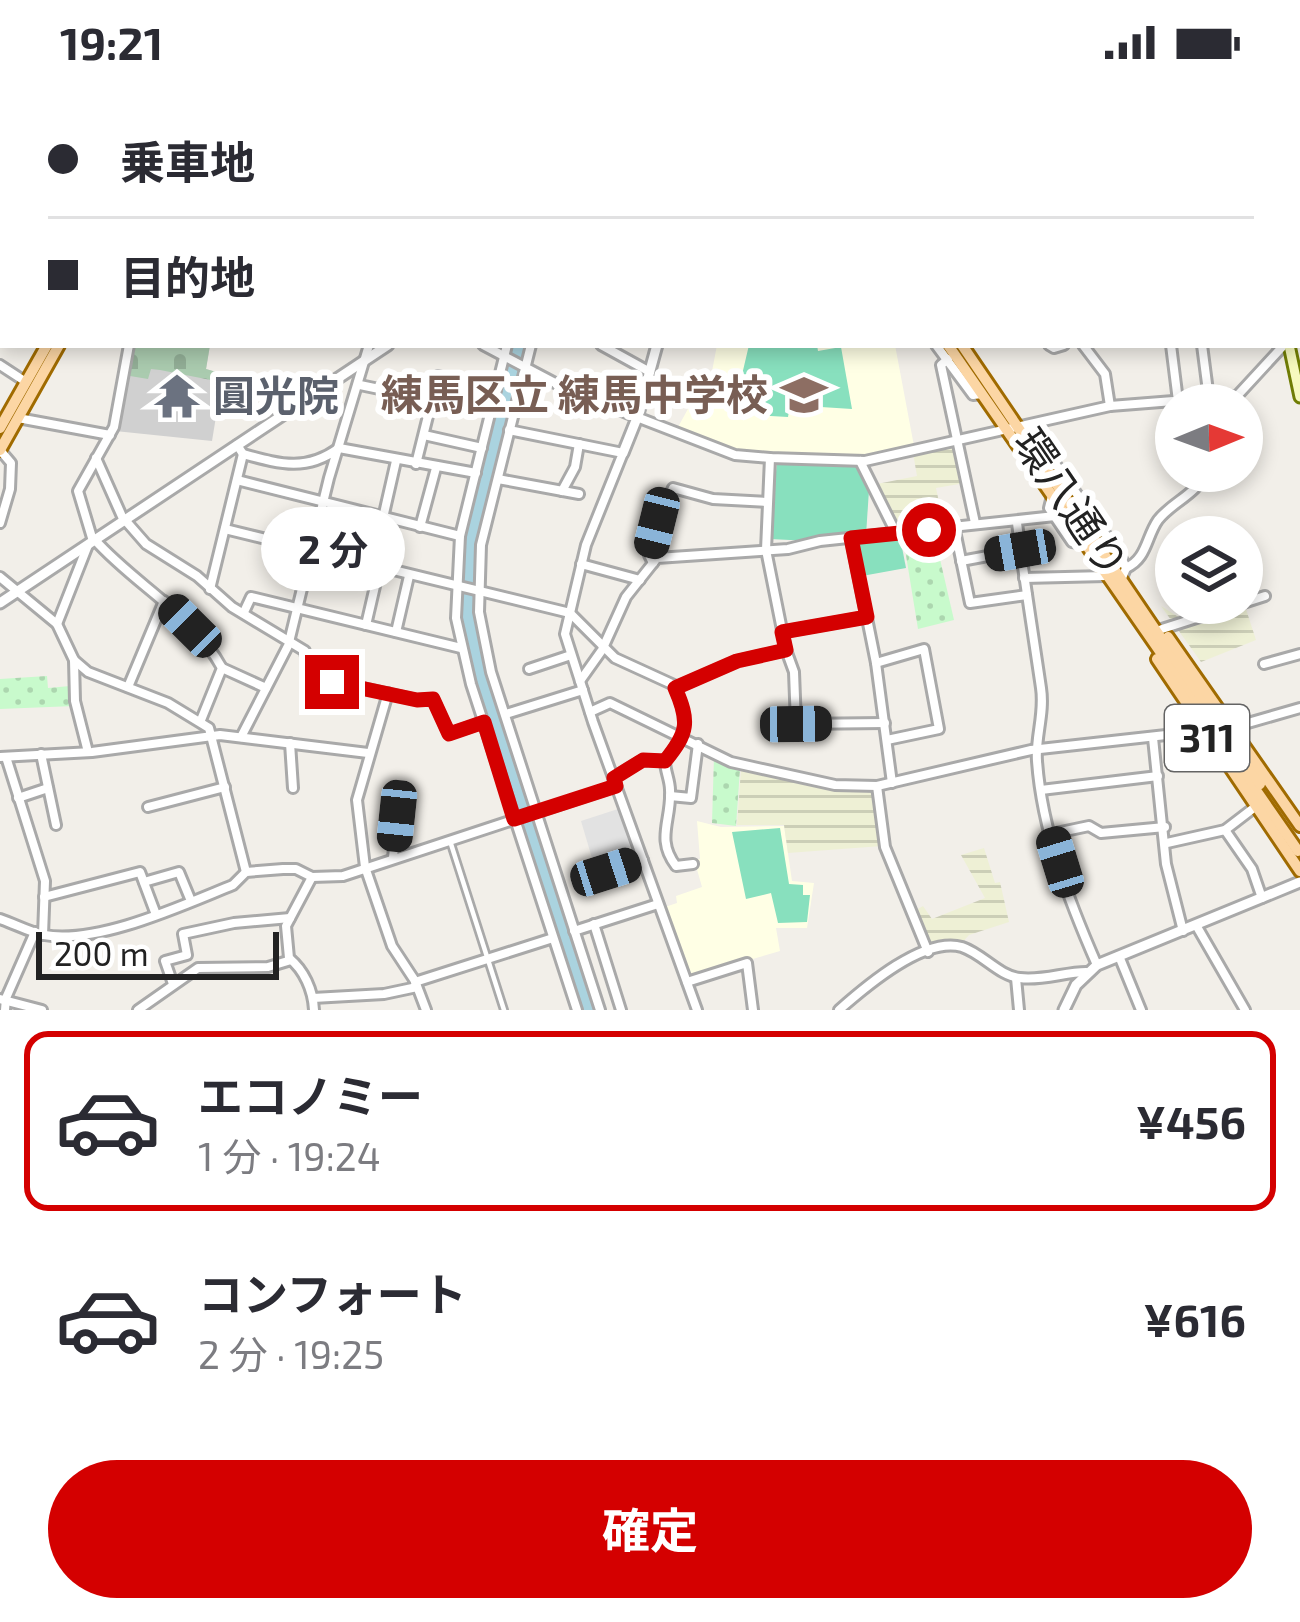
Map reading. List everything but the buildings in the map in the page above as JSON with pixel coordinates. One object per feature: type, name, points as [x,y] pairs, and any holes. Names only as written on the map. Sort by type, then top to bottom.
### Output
[{"type":"main road","points":[[0,428],[45,348]]},
{"type":"main road","points":[[0,450],[57,348]]},
{"type":"main road","name":"環八通り","points":[[950,348],[1299,847]]},
{"type":"main road","name":"環八通り","points":[[964,348],[1124,573],[1299,847]]},
{"type":"main road","points":[[1288,348],[1299,390]]},
{"type":"main road","name":"311","points":[[1123,598],[1202,731],[1300,871]]},
{"type":"main road","name":"311","points":[[1139,603],[1234,727],[1300,826]]},
{"type":"street","points":[[128,348],[110,435],[78,491],[92,542],[164,601],[211,649],[222,668],[266,688]]},
{"type":"street","points":[[242,737],[289,642],[323,502],[368,348]]},
{"type":"street","points":[[0,603],[240,450],[384,348]]},
{"type":"street","points":[[489,348],[637,418],[735,455],[770,458],[860,461],[1110,406],[1155,403]]},
{"type":"street","points":[[508,348],[460,536],[455,588],[461,648],[577,1010]]},
{"type":"street","points":[[530,348],[481,545],[477,592],[485,652],[600,1010]]},
{"type":"street","points":[[606,348],[650,372]]},
{"type":"street","points":[[656,348],[637,418],[581,564],[566,634],[697,1010]]},
{"type":"street","points":[[939,348],[973,395],[982,394]]},
{"type":"street","points":[[1085,348],[1106,374],[1110,406]]},
{"type":"street","points":[[1171,348],[1176,384]]},
{"type":"street","points":[[1202,348],[1206,384]]},
{"type":"street","points":[[1249,384],[1284,348]]},
{"type":"street","points":[[948,359],[941,365],[975,523]]},
{"type":"street","points":[[0,365],[26,382]]},
{"type":"street","points":[[416,464],[438,376],[496,390]]},
{"type":"street","points":[[360,386],[432,400]]},
{"type":"street","points":[[18,418],[110,435]]},
{"type":"street","points":[[509,430],[623,453]]},
{"type":"street","points":[[424,435],[482,448]]},
{"type":"street","points":[[562,491],[575,467],[579,444]]},
{"type":"street","points":[[240,450],[303,465],[317,463],[339,448],[476,473]]},
{"type":"street","points":[[0,450],[11,463],[0,524]]},
{"type":"street","points":[[210,589],[240,450]]},
{"type":"street","points":[[96,458],[125,520],[146,544],[304,651],[309,676],[417,700],[433,699],[449,734],[484,722]]},
{"type":"street","points":[[770,458],[766,550],[794,672],[796,724],[885,723]]},
{"type":"street","points":[[383,518],[396,460]]},
{"type":"street","points":[[860,461],[896,533]]},
{"type":"street","points":[[420,526],[436,468]]},
{"type":"street","points":[[497,479],[579,494]]},
{"type":"street","points":[[237,480],[460,536]]},
{"type":"street","points":[[653,562],[649,555],[657,522],[673,488],[712,499],[768,502]]},
{"type":"street","points":[[1124,573],[1140,560],[1156,523],[1192,492]]},
{"type":"street","points":[[1052,496],[1049,508],[1072,542],[1085,544]]},
{"type":"street","points":[[506,714],[581,686],[616,614],[657,558],[1055,516]]},
{"type":"street","points":[[1016,522],[1043,717],[1037,751],[1041,790],[1069,903],[1097,965]]},
{"type":"street","points":[[954,526],[970,603],[1027,595]]},
{"type":"street","points":[[225,530],[570,613],[626,664],[669,680],[684,708],[683,740],[665,761],[670,796],[666,850],[676,866],[693,863]]},
{"type":"street","points":[[851,538],[876,663],[892,783]]},
{"type":"street","points":[[57,624],[92,542]]},
{"type":"street","points":[[961,561],[1020,550]]},
{"type":"street","points":[[581,564],[640,580]]},
{"type":"street","points":[[366,625],[380,568]]},
{"type":"street","points":[[396,632],[409,576]]},
{"type":"street","points":[[0,577],[57,624],[74,660],[75,701],[88,752]]},
{"type":"street","points":[[1024,578],[1108,577]]},
{"type":"street","points":[[1162,629],[1265,596]]},
{"type":"street","points":[[244,613],[251,597],[461,648]]},
{"type":"street","points":[[128,687],[164,601]]},
{"type":"street","points":[[782,632],[867,617]]},
{"type":"street","points":[[675,688],[737,661],[786,650]]},
{"type":"street","points":[[876,663],[924,650],[939,729],[887,740]]},
{"type":"street","points":[[1264,664],[1300,654]]},
{"type":"street","points":[[529,669],[571,655]]},
{"type":"street","points":[[74,660],[101,678],[201,720],[213,735],[246,872]]},
{"type":"street","points":[[201,720],[222,668]]},
{"type":"street","points":[[388,693],[356,800],[365,867],[392,946],[426,1010]]},
{"type":"street","points":[[590,712],[610,703],[758,771],[835,785],[877,786],[1037,751],[1202,731]]},
{"type":"street","points":[[1234,727],[1300,708]]},
{"type":"street","points":[[42,1010],[4,1003],[39,933],[45,881],[3,757],[88,752],[213,735],[368,753]]},
{"type":"street","points":[[1153,738],[1166,864],[1183,931]]},
{"type":"street","points":[[290,743],[293,788]]},
{"type":"street","points":[[670,796],[691,798],[698,745]]},
{"type":"street","points":[[41,754],[56,825]]},
{"type":"street","points":[[0,919],[39,933],[96,933],[191,901],[232,884],[246,872],[296,869],[312,877],[343,876],[615,782],[643,760],[665,761]]},
{"type":"street","points":[[1041,790],[1158,776]]},
{"type":"street","points":[[877,786],[885,847],[928,952]]},
{"type":"street","points":[[148,807],[226,787]]},
{"type":"street","points":[[18,798],[48,788]]},
{"type":"street","points":[[1167,843],[1225,830],[1256,807]]},
{"type":"street","points":[[393,858],[397,816]]},
{"type":"street","points":[[1051,834],[1088,826],[1101,833],[1165,827]]},
{"type":"street","points":[[1225,830],[1252,868],[1262,898]]},
{"type":"street","points":[[450,840],[504,1010]]},
{"type":"street","points":[[606,872],[643,860]]},
{"type":"street","points":[[44,897],[140,872],[155,912]]},
{"type":"street","points":[[144,882],[179,872],[191,901]]},
{"type":"street","points":[[312,877],[290,918],[286,938],[314,1010]]},
{"type":"street","points":[[1064,1010],[1086,973],[1097,965],[1300,882]]},
{"type":"street","points":[[574,932],[659,904]]},
{"type":"street","points":[[172,984],[166,961],[187,956],[183,934],[290,918]]},
{"type":"street","points":[[595,924],[621,1010]]},
{"type":"street","points":[[1196,925],[1245,1010]]},
{"type":"street","points":[[313,998],[371,995],[416,984],[553,938]]},
{"type":"street","points":[[840,1010],[880,974],[928,952],[959,946],[1016,978],[1086,973]]},
{"type":"street","points":[[1119,956],[1141,1010]]},
{"type":"street","points":[[138,1010],[198,968],[268,967],[291,960]]},
{"type":"street","points":[[687,982],[747,963],[753,1010]]},
{"type":"street","points":[[1016,978],[1018,1010]]},
{"type":"shaded area","points":[[210,348],[206,369],[223,374],[212,441],[115,431],[127,358]]},
{"type":"shaded area","name":"練馬区立 練馬中学校","points":[[716,348],[896,348],[914,446],[847,457],[737,452],[677,429],[689,407],[695,410],[710,382]]},
{"type":"shaded area","points":[[955,443],[965,483],[936,488],[944,525],[897,530],[872,485],[917,476],[913,453]]},
{"type":"shaded area","points":[[1174,624],[1251,624],[1256,640],[1201,662]]},
{"type":"shaded area","points":[[741,769],[835,789],[873,790],[882,846],[788,853],[784,825],[737,825]]},
{"type":"shaded area","points":[[621,808],[635,846],[592,858],[581,821]]},
{"type":"shaded area","points":[[697,821],[721,827],[784,826],[792,881],[814,883],[807,928],[776,928],[780,951],[691,977],[665,907],[677,903],[676,896],[702,887],[696,866],[700,859]]},
{"type":"shaded area","points":[[984,848],[995,883],[1000,882],[1009,922],[969,935],[961,944],[932,948],[916,910],[923,906],[932,919],[985,898],[961,855]]},
{"type":"green space","points":[[129,348],[210,348],[206,369],[223,374],[221,382],[151,369],[148,379],[124,375]]},
{"type":"green space","points":[[748,348],[841,348],[852,409],[790,405],[788,417],[752,415],[737,396]]},
{"type":"green space","points":[[777,461],[856,466],[869,490],[866,535],[810,541],[770,539]]},
{"type":"green space","points":[[934,533],[954,620],[918,629],[903,537]]},
{"type":"green space","points":[[900,537],[906,568],[862,576],[856,541]]},
{"type":"green space","points":[[47,676],[48,688],[70,686],[74,706],[0,709],[0,679]]},
{"type":"green space","points":[[714,756],[740,769],[736,826],[712,823]]},
{"type":"green space","points":[[780,828],[789,884],[803,885],[803,895],[810,895],[807,922],[778,923],[771,893],[746,899],[732,832]]},
{"type":"waterway","points":[[520,348],[474,529],[469,616],[483,682],[586,1010]]},
{"type":"place","name":"練馬区立 練馬中学校","points":[[804,395]]},
{"type":"place","name":"圓光院","points":[[177,396]]},
{"type":"route","points":[[332,682],[417,700],[433,699],[449,734],[484,722],[514,819],[616,786],[614,778],[643,760],[665,761],[683,740],[685,730],[684,708],[675,688],[737,661],[786,650],[782,632],[867,617],[851,538],[929,530]]}]
